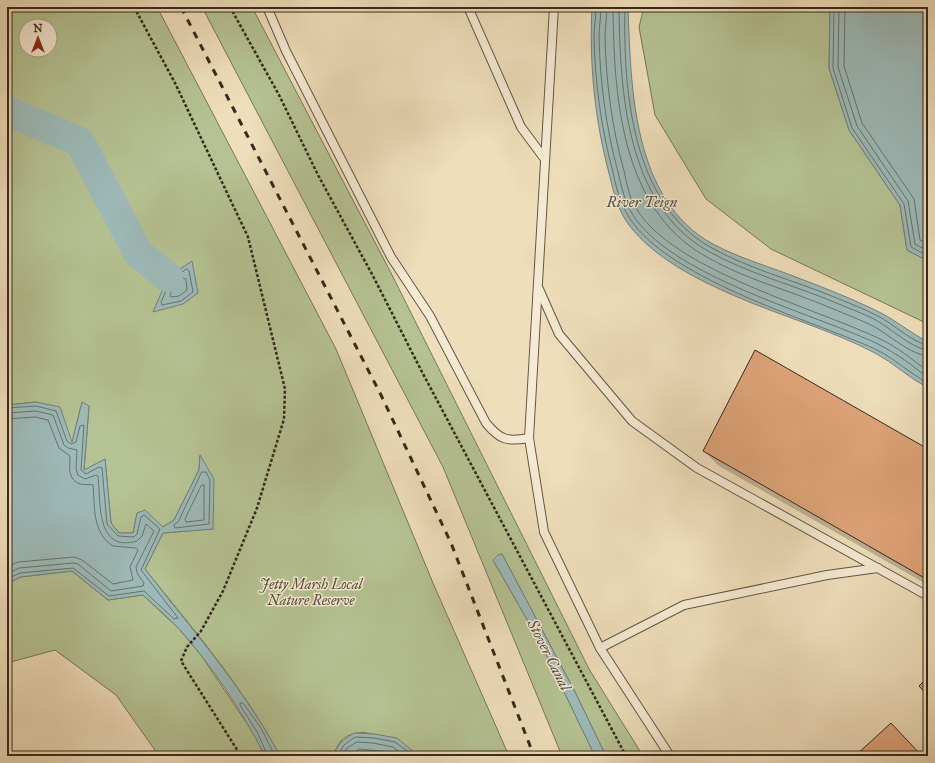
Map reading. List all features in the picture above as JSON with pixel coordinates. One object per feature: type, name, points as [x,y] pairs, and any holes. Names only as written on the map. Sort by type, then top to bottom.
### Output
[{"type":"lane","points":[[268,7],[286,51],[391,257],[430,316],[486,423],[495,434],[511,441],[529,438]]},
{"type":"lane","points":[[468,7],[521,126],[544,158]]},
{"type":"lane","points":[[554,7],[544,158],[529,438],[544,532],[600,648],[670,756]]},
{"type":"lane","points":[[538,286],[560,334],[632,421],[696,468],[928,596]]},
{"type":"lane","points":[[600,648],[684,605],[827,575],[878,568]]},
{"type":"path","points":[[134,7],[175,82],[248,236],[285,389],[284,419],[257,508],[223,591],[201,631],[187,647],[181,661],[242,756]]},
{"type":"path","points":[[230,7],[279,95],[318,175],[373,276],[420,370],[626,756]]},
{"type":"green space","name":"Jetty Marsh Local Nature Reserve","points":[[7,7],[157,7],[336,349],[433,583],[509,756],[414,756],[414,752],[387,739],[367,733],[357,733],[348,736],[340,742],[332,756],[280,756],[266,731],[234,683],[145,569],[163,533],[213,529],[200,456],[199,470],[174,520],[163,527],[137,513],[133,533],[119,533],[111,523],[105,459],[84,471],[89,406],[81,406],[72,443],[36,402],[7,405]]},
{"type":"green space","points":[[202,7],[252,7],[391,273],[589,669],[643,756],[606,756],[575,692],[502,554],[498,555],[493,560],[541,644],[595,756],[562,756],[443,467]]},
{"type":"green space","points":[[644,7],[830,7],[829,68],[849,130],[900,205],[907,250],[928,261],[928,324],[771,249],[706,199],[655,115],[639,27]]},
{"type":"green space","points":[[72,571],[108,600],[143,595],[180,630],[201,655],[254,734],[265,756],[159,756],[116,695],[55,650],[7,663],[7,584],[20,577]]},
{"type":"water","name":"River Teign","points":[[592,7],[628,7],[631,72],[641,139],[651,171],[666,200],[686,224],[713,244],[745,259],[819,286],[864,305],[928,342],[928,388],[875,353],[823,330],[735,296],[706,283],[664,258],[639,237],[625,219],[617,202],[600,135],[592,71]]},
{"type":"water","points":[[830,7],[928,7],[928,261],[907,250],[900,205],[849,130],[829,68]]},
{"type":"water","points":[[192,261],[198,293],[183,304],[153,312],[168,277]]},
{"type":"water","points":[[36,402],[60,407],[72,442],[82,402],[89,406],[84,470],[105,459],[111,523],[119,533],[133,533],[137,513],[145,510],[163,527],[174,520],[199,470],[200,455],[214,479],[213,529],[163,533],[145,569],[234,683],[266,731],[280,756],[265,756],[237,707],[204,659],[176,626],[143,595],[108,600],[72,571],[20,577],[7,584],[7,405]]},
{"type":"water","name":"Stover Canal","points":[[502,554],[575,692],[606,756],[595,756],[541,644],[493,560],[498,555]]},
{"type":"water","points":[[354,733],[374,734],[397,738],[414,752],[414,756],[332,756],[341,742]]},
{"type":"building","points":[[755,350],[928,449],[928,580],[703,451]]},
{"type":"building","points":[[928,677],[928,696],[919,686]]},
{"type":"building","points":[[891,723],[922,756],[855,756]]},
{"type":"waterway","points":[[7,111],[80,142],[138,253],[168,277]]},
{"type":"railway","points":[[181,7],[381,395],[451,543],[534,756]]}]
